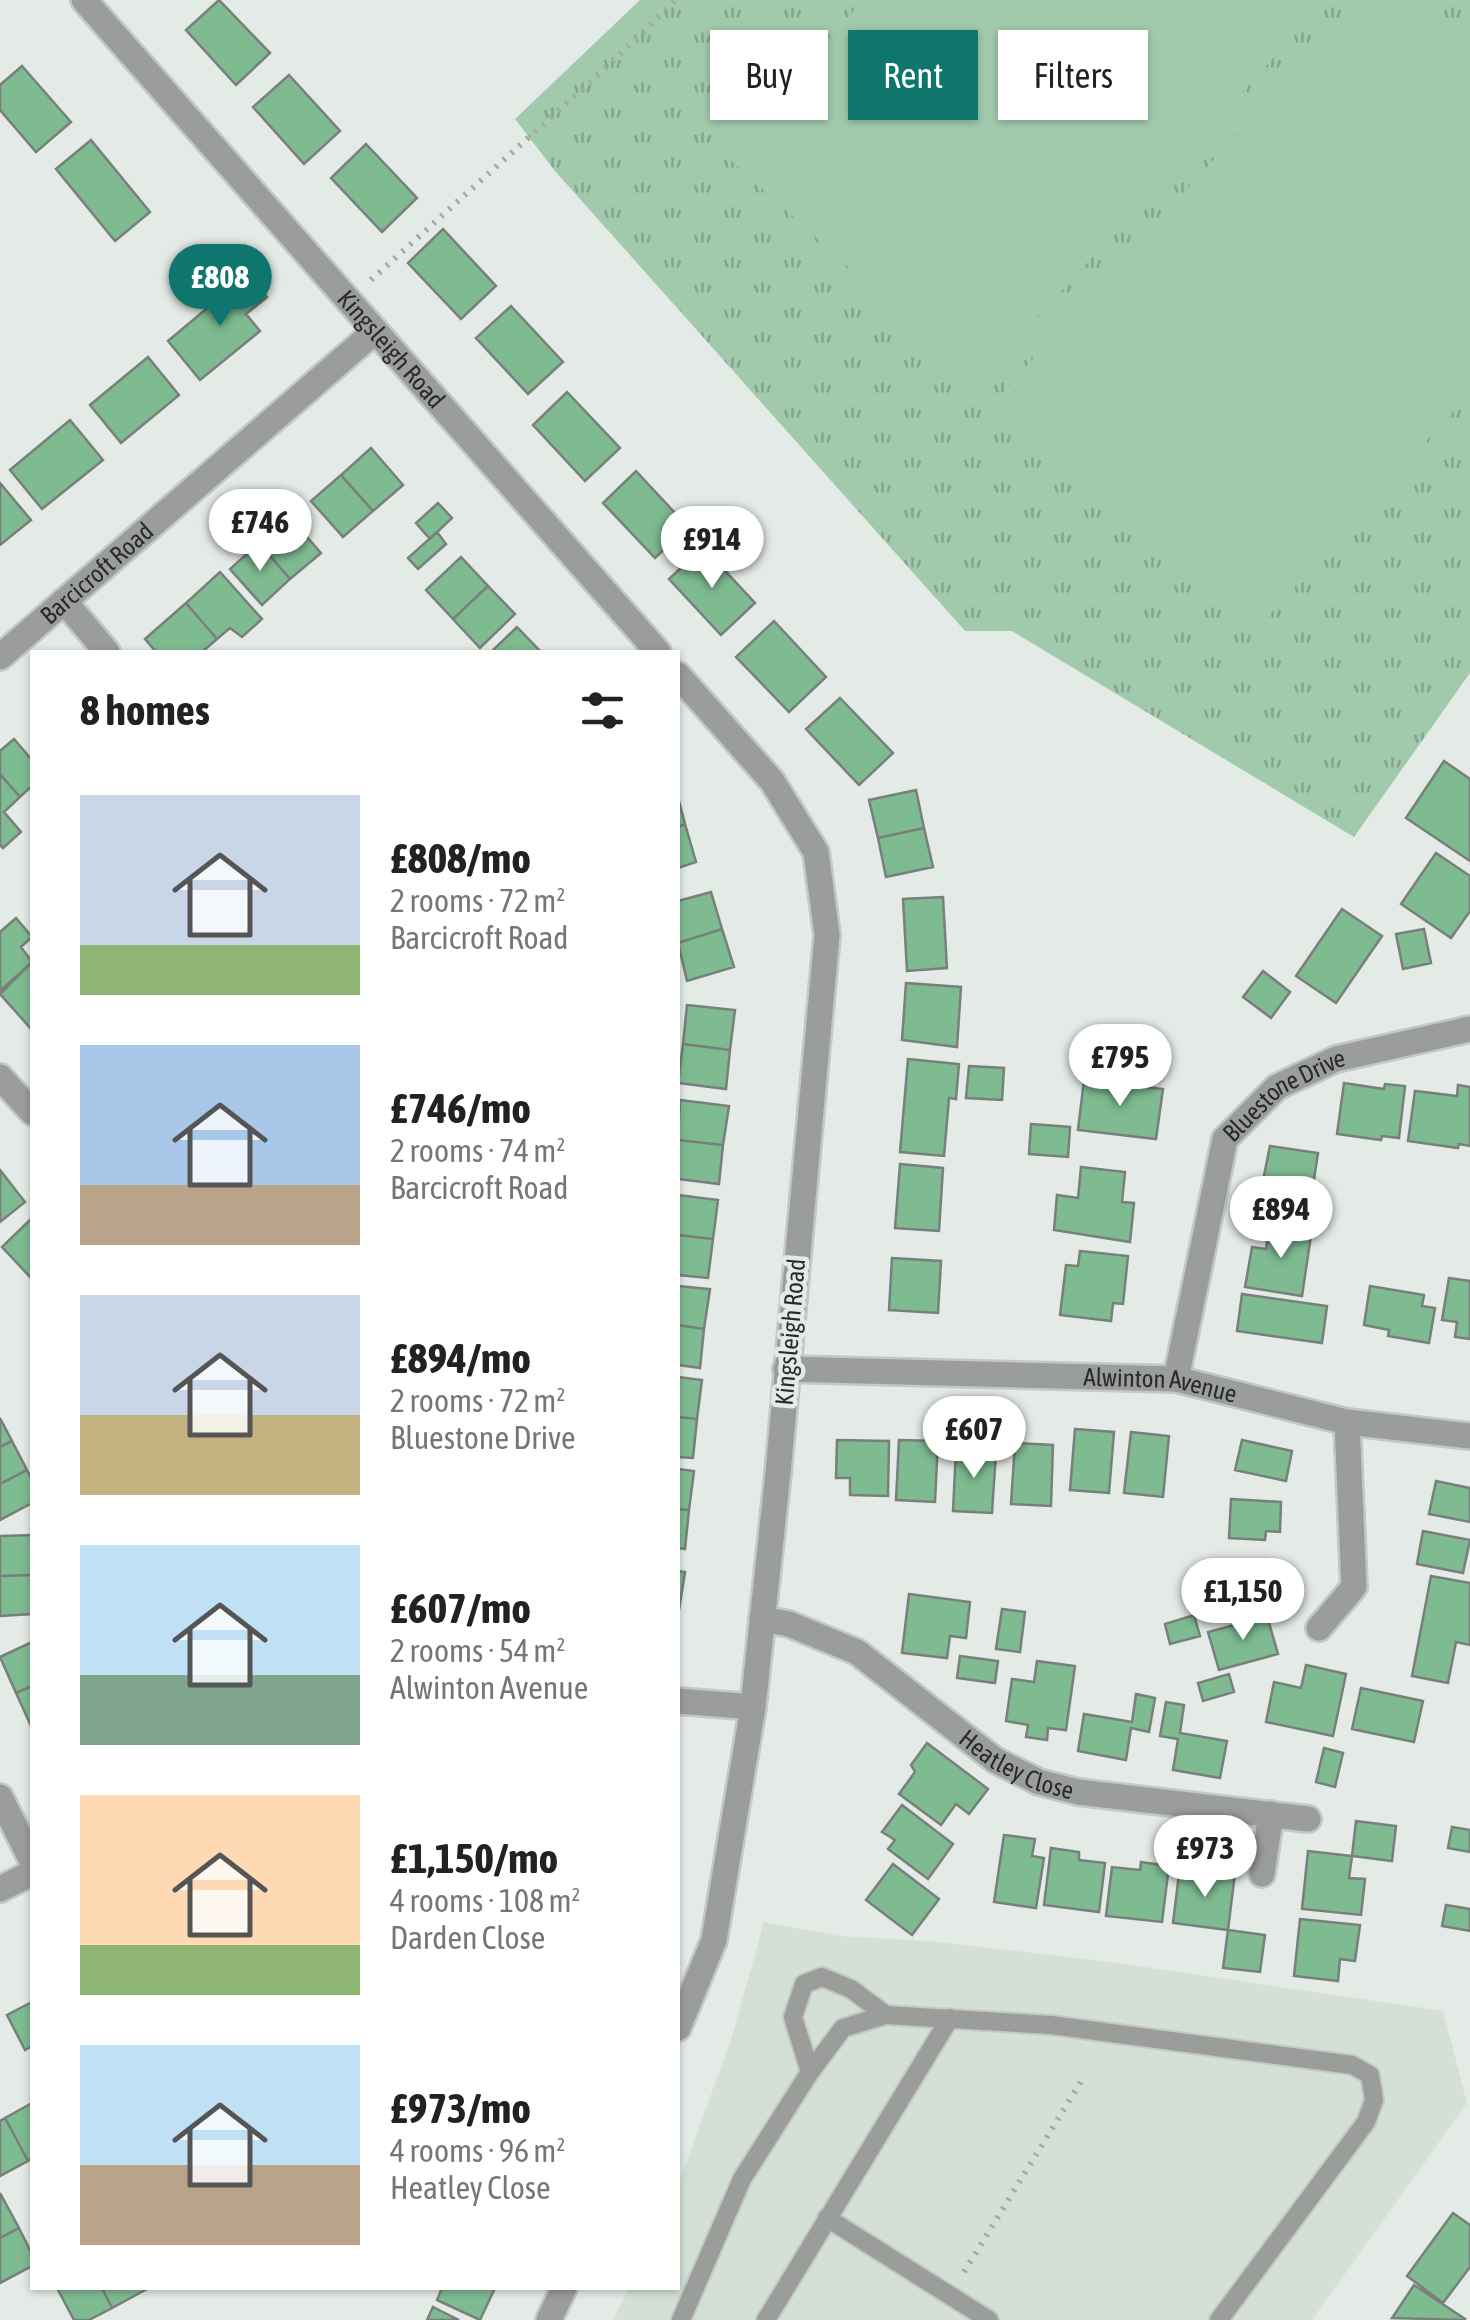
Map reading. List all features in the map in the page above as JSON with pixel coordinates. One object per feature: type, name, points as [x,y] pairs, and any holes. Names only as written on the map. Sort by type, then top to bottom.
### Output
[{"type":"street","name":"Kingsleigh Road","points":[[84,0],[656,650]]},
{"type":"street","name":"Barcicroft Road","points":[[0,657],[374,333]]},
{"type":"street","points":[[64,601],[105,650]]},
{"type":"street","name":"Kingsleigh Road","points":[[680,677],[772,781],[816,852],[827,935],[753,1707],[714,1940],[680,2023]]},
{"type":"street","name":"Bluestone Drive","points":[[1176,1380],[1225,1139],[1277,1087],[1336,1059],[1470,1029]]},
{"type":"street","points":[[0,1077],[30,1110]]},
{"type":"street","name":"Alwinton Avenue","points":[[786,1369],[1176,1380],[1348,1422],[1470,1436]]},
{"type":"street","points":[[1320,1628],[1354,1587],[1348,1422]]},
{"type":"street","name":"Heatley Close","points":[[762,1619],[789,1624],[858,1652],[996,1760],[1039,1782],[1078,1792],[1308,1819]]},
{"type":"street","points":[[680,1701],[753,1707]]},
{"type":"street","points":[[0,1798],[30,1857]]},
{"type":"street","points":[[1262,1874],[1271,1814]]},
{"type":"street","points":[[0,1889],[30,1873]]},
{"type":"street","points":[[549,2320],[563,2290]]},
{"type":"lane","points":[[810,2072],[793,2017],[804,1984],[822,1977],[851,1988],[886,2015]]},
{"type":"lane","points":[[681,2320],[742,2180],[810,2072],[843,2028],[886,2015],[1051,2025],[1352,2065],[1370,2075],[1374,2100],[1366,2122],[1219,2320]]},
{"type":"lane","points":[[766,2320],[950,2018]]},
{"type":"lane","points":[[826,2218],[990,2320]]},
{"type":"path","points":[[346,302],[676,0]]},
{"type":"path","points":[[950,2295],[1085,2075]]},
{"type":"shaded area","points":[[764,1922],[839,1936],[928,1941],[1111,1962],[1443,2011],[1467,2103],[1312,2320],[613,2320],[628,2290],[680,2290],[680,2180],[731,2040]]},
{"type":"green space","points":[[640,0],[1470,0],[1470,673],[1354,837],[1012,631],[965,631],[555,171],[515,119]]},
{"type":"green space","points":[[863,0],[1326,0],[977,384],[724,154],[755,120],[828,120],[828,39]]},
{"type":"green space","points":[[1358,0],[1406,0],[1470,59],[1470,393],[1253,633],[996,400]]},
{"type":"building","points":[[219,0],[270,53],[236,85],[186,30]]},
{"type":"building","points":[[22,66],[71,122],[36,152],[0,110],[0,85]]},
{"type":"building","points":[[289,75],[340,131],[304,164],[253,107]]},
{"type":"building","points":[[91,140],[150,212],[115,241],[56,169]]},
{"type":"building","points":[[366,144],[417,198],[382,232],[331,178]]},
{"type":"building","points":[[443,229],[496,286],[461,319],[408,263]]},
{"type":"building","points":[[248,274],[267,297],[246,314],[260,331],[200,380],[168,341]]},
{"type":"building","points":[[511,306],[563,362],[528,394],[476,338]]},
{"type":"building","points":[[148,357],[179,395],[121,443],[90,405]]},
{"type":"building","points":[[567,392],[620,448],[585,481],[533,425]]},
{"type":"building","points":[[70,420],[103,460],[42,509],[10,470]]},
{"type":"building","points":[[371,448],[403,485],[373,511],[341,475]]},
{"type":"building","points":[[636,471],[688,527],[655,558],[603,503]]},
{"type":"building","points":[[341,475],[373,511],[343,537],[311,501]]},
{"type":"building","points":[[0,483],[31,520],[0,545]]},
{"type":"building","points":[[438,503],[452,518],[430,539],[416,523]]},
{"type":"building","points":[[289,516],[321,553],[290,579],[259,543]]},
{"type":"building","points":[[437,532],[446,544],[418,569],[408,558]]},
{"type":"building","points":[[259,543],[290,579],[262,605],[230,569]]},
{"type":"building","points":[[703,547],[755,603],[721,635],[669,579]]},
{"type":"building","points":[[461,557],[488,586],[453,619],[426,590]]},
{"type":"building","points":[[220,572],[262,619],[242,637],[230,628],[217,639],[186,603]]},
{"type":"building","points":[[488,586],[515,614],[480,648],[453,619]]},
{"type":"building","points":[[186,603],[217,639],[204,650],[154,650],[145,639]]},
{"type":"building","points":[[774,621],[826,677],[789,712],[736,657]]},
{"type":"building","points":[[517,627],[539,650],[493,650]]},
{"type":"building","points":[[840,698],[893,753],[859,785],[806,729]]},
{"type":"building","points":[[14,739],[30,758],[30,788],[20,797],[0,774],[0,751]]},
{"type":"building","points":[[1444,761],[1470,779],[1470,861],[1406,818]]},
{"type":"building","points":[[0,774],[20,797],[4,812],[21,832],[3,848],[0,845]]},
{"type":"building","points":[[916,790],[924,828],[878,838],[869,800]]},
{"type":"building","points":[[685,824],[696,862],[680,867],[680,826]]},
{"type":"building","points":[[924,828],[933,867],[886,877],[878,838]]},
{"type":"building","points":[[1436,853],[1470,876],[1470,911],[1451,938],[1401,904]]},
{"type":"building","points":[[711,892],[722,929],[680,942],[680,900]]},
{"type":"building","points":[[943,897],[947,968],[907,971],[903,899]]},
{"type":"building","points":[[1342,909],[1382,936],[1336,1003],[1296,976]]},
{"type":"building","points":[[16,918],[30,935],[21,947],[30,964],[0,991],[0,932]]},
{"type":"building","points":[[722,929],[734,967],[687,981],[680,942]]},
{"type":"building","points":[[1424,929],[1431,963],[1403,969],[1396,934]]},
{"type":"building","points":[[30,964],[30,1028],[0,994]]},
{"type":"building","points":[[1263,971],[1290,992],[1271,1018],[1243,997]]},
{"type":"building","points":[[906,983],[961,987],[957,1047],[902,1040]]},
{"type":"building","points":[[687,1005],[735,1010],[730,1050],[683,1044]]},
{"type":"building","points":[[683,1044],[730,1050],[726,1089],[680,1083]]},
{"type":"building","points":[[908,1059],[959,1064],[956,1099],[949,1098],[944,1156],[900,1152]]},
{"type":"building","points":[[969,1066],[1004,1068],[1002,1100],[966,1098]]},
{"type":"building","points":[[1084,1080],[1163,1089],[1156,1139],[1078,1130]]},
{"type":"building","points":[[1344,1083],[1384,1089],[1385,1084],[1405,1086],[1399,1138],[1382,1136],[1381,1140],[1337,1134]]},
{"type":"building","points":[[1458,1085],[1470,1087],[1470,1146],[1408,1141],[1415,1091],[1457,1096]]},
{"type":"building","points":[[680,1100],[729,1106],[723,1145],[680,1140]]},
{"type":"building","points":[[1031,1124],[1070,1127],[1068,1157],[1029,1154]]},
{"type":"building","points":[[680,1140],[723,1145],[719,1184],[680,1179]]},
{"type":"building","points":[[1270,1146],[1318,1153],[1309,1212],[1258,1205]]},
{"type":"building","points":[[900,1164],[943,1168],[939,1231],[895,1228]]},
{"type":"building","points":[[1081,1167],[1125,1172],[1122,1202],[1134,1203],[1130,1242],[1054,1230],[1057,1195],[1078,1198]]},
{"type":"building","points":[[0,1170],[25,1202],[0,1222]]},
{"type":"building","points":[[680,1195],[718,1200],[713,1239],[680,1235]]},
{"type":"building","points":[[30,1220],[30,1277],[2,1247]]},
{"type":"building","points":[[1270,1222],[1312,1229],[1302,1296],[1245,1287],[1252,1247],[1266,1249]]},
{"type":"building","points":[[680,1235],[713,1239],[708,1278],[680,1275]]},
{"type":"building","points":[[1080,1251],[1128,1256],[1123,1304],[1113,1303],[1111,1321],[1060,1315],[1066,1265],[1078,1266]]},
{"type":"building","points":[[892,1258],[941,1261],[938,1313],[889,1310]]},
{"type":"building","points":[[1449,1278],[1470,1281],[1470,1339],[1455,1337],[1457,1322],[1442,1320]]},
{"type":"building","points":[[680,1286],[710,1289],[704,1329],[680,1325]]},
{"type":"building","points":[[1370,1286],[1424,1295],[1422,1306],[1435,1308],[1429,1343],[1388,1336],[1389,1330],[1364,1325]]},
{"type":"building","points":[[1242,1294],[1327,1306],[1322,1343],[1237,1331]]},
{"type":"building","points":[[680,1325],[704,1329],[700,1368],[680,1365]]},
{"type":"building","points":[[680,1377],[702,1380],[697,1419],[680,1417]]},
{"type":"building","points":[[680,1417],[697,1419],[693,1458],[680,1457]]},
{"type":"building","points":[[0,1418],[12,1441],[0,1447]]},
{"type":"building","points":[[1075,1429],[1114,1432],[1109,1493],[1070,1490]]},
{"type":"building","points":[[1131,1432],[1169,1436],[1163,1497],[1124,1493]]},
{"type":"building","points":[[837,1440],[889,1441],[888,1496],[850,1495],[850,1478],[836,1478]]},
{"type":"building","points":[[899,1440],[938,1441],[935,1502],[896,1500]]},
{"type":"building","points":[[1242,1440],[1292,1451],[1286,1481],[1235,1470]]},
{"type":"building","points":[[12,1441],[27,1470],[0,1484],[0,1447]]},
{"type":"building","points":[[1015,1443],[1053,1445],[1051,1506],[1011,1504]]},
{"type":"building","points":[[956,1450],[996,1452],[992,1513],[953,1511]]},
{"type":"building","points":[[680,1469],[694,1471],[689,1510],[680,1509]]},
{"type":"building","points":[[27,1470],[30,1504],[0,1520],[0,1484]]},
{"type":"building","points":[[1436,1481],[1470,1488],[1470,1522],[1429,1514]]},
{"type":"building","points":[[1231,1499],[1281,1502],[1280,1532],[1266,1531],[1265,1540],[1229,1538]]},
{"type":"building","points":[[680,1509],[689,1510],[685,1549],[680,1548]]},
{"type":"building","points":[[1423,1531],[1470,1540],[1463,1573],[1417,1564]]},
{"type":"building","points":[[30,1535],[30,1575],[0,1576],[0,1536]]},
{"type":"building","points":[[1265,1559],[1276,1597],[1217,1613],[1206,1576]]},
{"type":"building","points":[[680,1571],[685,1572],[680,1604]]},
{"type":"building","points":[[30,1575],[30,1614],[0,1616],[0,1576]]},
{"type":"building","points":[[1431,1576],[1470,1583],[1470,1645],[1456,1642],[1448,1683],[1412,1676]]},
{"type":"building","points":[[909,1594],[970,1602],[966,1638],[950,1636],[947,1658],[902,1653]]},
{"type":"building","points":[[1002,1609],[1025,1612],[1020,1652],[996,1649]]},
{"type":"building","points":[[1194,1615],[1200,1636],[1170,1644],[1165,1624]]},
{"type":"building","points":[[1267,1616],[1278,1654],[1219,1670],[1208,1632]]},
{"type":"building","points":[[30,1643],[30,1687],[16,1693],[0,1657]]},
{"type":"building","points":[[960,1656],[998,1661],[995,1683],[957,1678]]},
{"type":"building","points":[[1037,1661],[1075,1666],[1066,1730],[1048,1728],[1047,1740],[1026,1737],[1028,1725],[1006,1721],[1012,1679],[1034,1682]]},
{"type":"building","points":[[1306,1665],[1346,1674],[1333,1736],[1266,1722],[1274,1682],[1301,1688]]},
{"type":"building","points":[[1229,1674],[1234,1692],[1203,1701],[1198,1683]]},
{"type":"building","points":[[30,1687],[30,1724],[16,1693]]},
{"type":"building","points":[[1361,1688],[1423,1701],[1414,1742],[1352,1729]]},
{"type":"building","points":[[1136,1694],[1155,1698],[1149,1732],[1131,1728],[1126,1760],[1078,1751],[1084,1714],[1132,1722]]},
{"type":"building","points":[[1166,1702],[1184,1705],[1180,1733],[1227,1741],[1220,1778],[1173,1770],[1178,1739],[1160,1736]]},
{"type":"building","points":[[927,1743],[988,1789],[969,1814],[956,1804],[941,1825],[899,1794],[915,1772],[911,1765]]},
{"type":"building","points":[[1324,1748],[1343,1753],[1335,1787],[1316,1782]]},
{"type":"building","points":[[902,1805],[953,1844],[928,1879],[888,1849],[895,1840],[882,1832]]},
{"type":"building","points":[[1356,1821],[1396,1826],[1392,1861],[1352,1856]]},
{"type":"building","points":[[1452,1827],[1470,1830],[1470,1852],[1448,1848]]},
{"type":"building","points":[[1004,1835],[1035,1839],[1032,1856],[1044,1858],[1036,1908],[994,1902]]},
{"type":"building","points":[[1051,1848],[1079,1852],[1079,1860],[1105,1863],[1099,1912],[1044,1905]]},
{"type":"building","points":[[1308,1851],[1352,1856],[1349,1878],[1365,1879],[1361,1915],[1302,1909]]},
{"type":"building","points":[[1141,1862],[1169,1866],[1162,1922],[1106,1916],[1112,1867],[1140,1870]]},
{"type":"building","points":[[893,1864],[939,1899],[912,1935],[866,1900]]},
{"type":"building","points":[[1206,1869],[1235,1873],[1228,1930],[1173,1923],[1179,1874],[1206,1878]]},
{"type":"building","points":[[1446,1905],[1470,1909],[1470,1931],[1442,1926]]},
{"type":"building","points":[[1300,1919],[1360,1925],[1355,1961],[1340,1959],[1338,1981],[1294,1976]]},
{"type":"building","points":[[1228,1930],[1265,1935],[1260,1972],[1223,1968]]},
{"type":"building","points":[[30,2003],[30,2047],[25,2050],[7,2015]]},
{"type":"building","points":[[30,2104],[28,2161],[5,2118]]},
{"type":"building","points":[[5,2118],[28,2161],[0,2176],[0,2121]]},
{"type":"building","points":[[0,2193],[19,2228],[0,2238]]},
{"type":"building","points":[[1453,2213],[1470,2225],[1470,2267],[1443,2303],[1407,2276]]},
{"type":"building","points":[[19,2228],[30,2250],[30,2267],[0,2283],[0,2238]]},
{"type":"building","points":[[1414,2285],[1465,2319],[1392,2318]]},
{"type":"building","points":[[58,2290],[103,2290],[112,2308],[89,2320],[74,2320]]},
{"type":"building","points":[[103,2290],[145,2290],[112,2308]]},
{"type":"building","points":[[441,2290],[494,2290],[480,2320],[437,2300]]},
{"type":"building","points":[[433,2307],[459,2320],[427,2320]]}]
